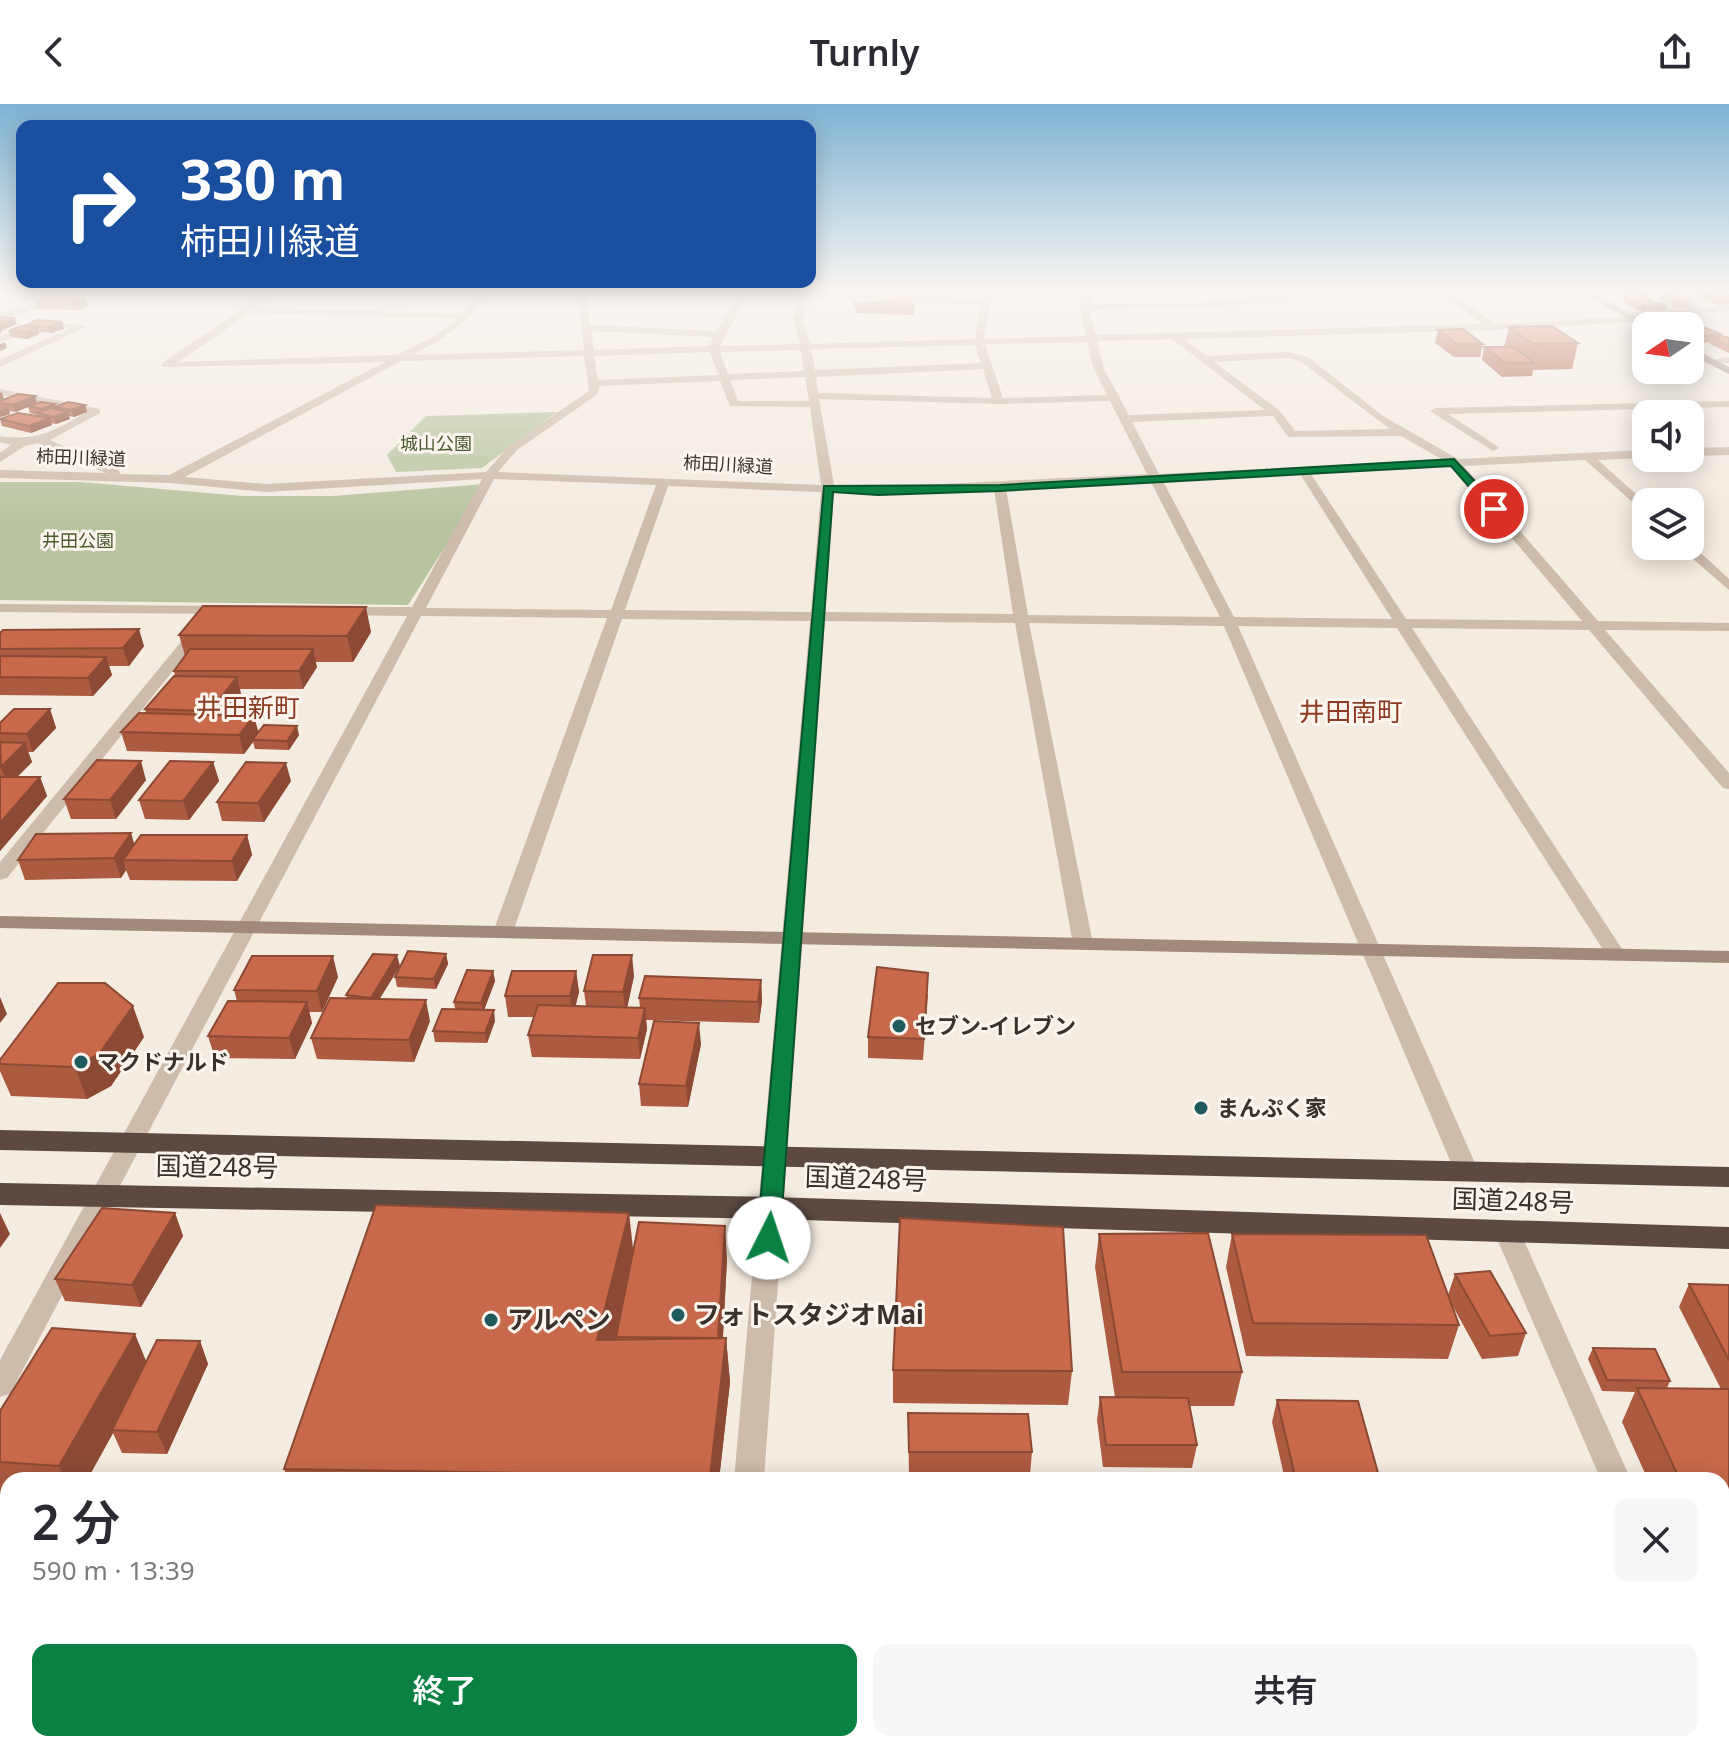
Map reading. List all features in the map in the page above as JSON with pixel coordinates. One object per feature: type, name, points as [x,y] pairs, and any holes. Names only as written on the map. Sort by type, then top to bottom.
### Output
[{"type":"highway","name":"国道248号","points":[[0,1140],[1729,1177]]},
{"type":"highway","name":"国道248号","points":[[0,1194],[771,1208],[1508,1234],[1729,1238]]},
{"type":"street","points":[[171,479],[389,366]]},
{"type":"street","points":[[0,1386],[493,475],[496,464],[513,448],[594,392],[591,366]]},
{"type":"street","points":[[721,366],[734,404],[814,400],[1114,398]]},
{"type":"street","points":[[750,1472],[828,488],[809,366]]},
{"type":"street","points":[[593,383],[989,366],[999,401]]},
{"type":"street","points":[[1098,366],[1229,621],[1368,950],[1466,1170]]},
{"type":"street","points":[[1215,366],[1276,413],[1292,435],[1407,432]]},
{"type":"street","points":[[1313,366],[1379,418],[1454,462],[1729,784]]},
{"type":"street","points":[[0,392],[96,411],[42,441],[21,443],[0,439]]},
{"type":"street","points":[[1493,448],[1436,411],[1729,404]]},
{"type":"street","points":[[1124,419],[1276,413]]},
{"type":"street","points":[[42,441],[125,478]]},
{"type":"street","points":[[0,458],[21,443]]},
{"type":"street","points":[[1704,452],[1729,451]]},
{"type":"street","points":[[1704,452],[1729,468]]},
{"type":"street","points":[[1588,457],[1632,455]]},
{"type":"street","points":[[1588,457],[1632,497]]},
{"type":"street","name":"柿田川緑道","points":[[0,474],[171,479],[266,488],[493,475],[878,491],[1000,488],[1156,477],[1588,457]]},
{"type":"street","points":[[1303,470],[1616,955]]},
{"type":"street","points":[[503,932],[664,480]]},
{"type":"street","points":[[1000,488],[1021,618],[1083,944]]},
{"type":"street","points":[[1700,560],[1729,586]]},
{"type":"street","points":[[0,620],[6,608],[245,610]]},
{"type":"street","points":[[0,874],[214,610]]},
{"type":"street","points":[[324,611],[1729,627]]},
{"type":"street","points":[[0,922],[1729,957]]},
{"type":"street","points":[[1508,1234],[1612,1472]]},
{"type":"green space","name":"城山公園","points":[[557,412],[482,468],[396,472],[387,455],[426,416]]},
{"type":"green space","name":"井田公園","points":[[0,482],[81,482],[242,496],[333,496],[485,484],[408,605],[0,600]]},
{"type":"building","points":[[18,394],[35,396],[13,405],[0,403],[0,401]]},
{"type":"building","points":[[41,402],[55,404],[42,409],[28,406]]},
{"type":"building","points":[[68,402],[85,405],[71,410],[55,407]]},
{"type":"building","points":[[51,408],[68,412],[54,417],[37,413]]},
{"type":"building","points":[[18,413],[50,418],[29,426],[0,419]]},
{"type":"building","points":[[203,606],[366,607],[347,636],[179,635]]},
{"type":"building","points":[[139,629],[123,648],[0,649],[0,633],[3,630]]},
{"type":"building","points":[[190,649],[313,649],[299,671],[174,671]]},
{"type":"building","points":[[0,656],[106,657],[88,678],[0,677]]},
{"type":"building","points":[[174,676],[237,677],[210,711],[145,709]]},
{"type":"building","points":[[14,709],[50,709],[27,734],[0,733],[0,723]]},
{"type":"building","points":[[139,713],[254,716],[239,735],[121,732]]},
{"type":"building","points":[[264,725],[297,726],[287,741],[252,740]]},
{"type":"building","points":[[0,742],[25,743],[1,767]]},
{"type":"building","points":[[97,760],[141,761],[110,800],[64,799]]},
{"type":"building","points":[[170,761],[213,762],[183,801],[139,800]]},
{"type":"building","points":[[246,762],[286,763],[258,803],[217,802]]},
{"type":"building","points":[[0,777],[40,777],[0,823]]},
{"type":"building","points":[[131,833],[114,858],[18,860],[36,834]]},
{"type":"building","points":[[141,835],[247,835],[232,861],[123,860]]},
{"type":"building","points":[[408,951],[446,954],[434,979],[395,977]]},
{"type":"building","points":[[373,954],[397,955],[371,998],[346,995]]},
{"type":"building","points":[[593,955],[632,955],[623,992],[584,991]]},
{"type":"building","points":[[252,956],[333,956],[317,991],[234,990]]},
{"type":"building","name":"セブン-イレブン","points":[[877,967],[928,973],[924,1039],[868,1037]]},
{"type":"building","points":[[467,970],[493,971],[481,1003],[454,1002]]},
{"type":"building","points":[[512,971],[576,971],[570,996],[505,996]]},
{"type":"building","points":[[645,976],[761,980],[758,1002],[639,998]]},
{"type":"building","points":[[58,983],[105,983],[133,1006],[99,1054],[75,1067],[0,1064],[0,1060]]},
{"type":"building","points":[[330,998],[426,1000],[409,1040],[311,1038]]},
{"type":"building","points":[[228,1001],[307,1002],[289,1038],[208,1036]]},
{"type":"building","points":[[538,1005],[645,1008],[638,1038],[528,1035]]},
{"type":"building","points":[[442,1009],[494,1010],[485,1033],[433,1031]]},
{"type":"building","points":[[654,1021],[699,1023],[686,1086],[639,1084]]},
{"type":"building","name":"アルペン","points":[[376,1205],[629,1213],[597,1340],[726,1338],[710,1472],[284,1469]]},
{"type":"building","points":[[102,1208],[175,1213],[132,1285],[55,1279]]},
{"type":"building","points":[[900,1218],[1063,1227],[1072,1371],[893,1370]]},
{"type":"building","name":"フォトスタジオMai","points":[[639,1222],[725,1226],[718,1338],[616,1337]]},
{"type":"building","points":[[1208,1233],[1242,1372],[1122,1372],[1099,1234]]},
{"type":"building","points":[[1232,1234],[1426,1235],[1459,1325],[1253,1323]]},
{"type":"building","points":[[1490,1271],[1526,1333],[1490,1336],[1455,1274]]},
{"type":"building","points":[[1689,1284],[1729,1285],[1729,1360]]},
{"type":"building","points":[[52,1328],[135,1334],[59,1466],[0,1462],[0,1411]]},
{"type":"building","points":[[157,1340],[200,1341],[157,1432],[112,1430]]},
{"type":"building","points":[[1593,1348],[1655,1349],[1670,1381],[1607,1380]]},
{"type":"building","points":[[1637,1388],[1729,1389],[1729,1472],[1676,1472]]},
{"type":"building","points":[[1100,1397],[1188,1398],[1197,1445],[1106,1445]]},
{"type":"building","points":[[1277,1400],[1358,1401],[1378,1472],[1294,1472]]},
{"type":"building","points":[[908,1413],[1028,1414],[1032,1452],[909,1452]]},
{"type":"place","name":"セブン-イレブン","points":[[899,1026]]},
{"type":"place","name":"マクドナルド","points":[[81,1062]]},
{"type":"place","name":"まんぷく家","points":[[1201,1108]]},
{"type":"place","name":"フォトスタジオMai","points":[[678,1315]]},
{"type":"place","name":"アルペン","points":[[491,1320]]},
{"type":"district","name":"井田新町","points":[[248,708]]},
{"type":"district","name":"井田南町","points":[[1351,712]]},
{"type":"route","points":[[769,1238],[828,488],[878,491],[1000,488],[1454,462],[1494,509]]}]
